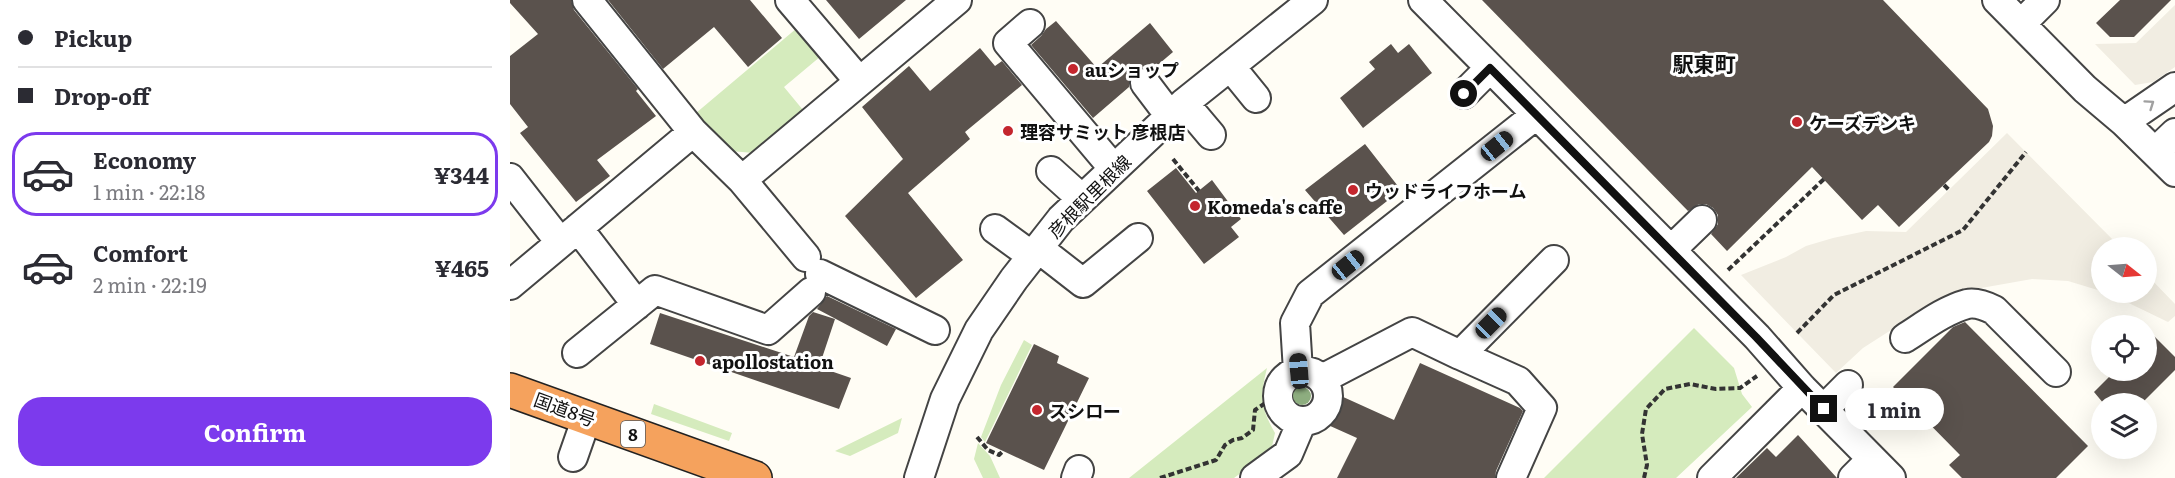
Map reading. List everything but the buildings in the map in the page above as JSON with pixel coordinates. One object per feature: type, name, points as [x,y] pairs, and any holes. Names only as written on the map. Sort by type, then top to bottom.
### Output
[{"type":"highway","name":"国道8号","points":[[510,390],[755,478]]},
{"type":"street","points":[[587,0],[674,98],[693,132],[742,180],[771,216],[812,275],[935,330]]},
{"type":"street","points":[[790,0],[859,81]]},
{"type":"street","points":[[742,180],[957,0]]},
{"type":"street","name":"彦根駅里根線","points":[[919,478],[945,399],[979,330],[1014,279],[1061,219],[1177,109],[1313,0]]},
{"type":"street","points":[[1423,0],[1756,337],[1824,409],[1872,472]]},
{"type":"street","points":[[1997,0],[2085,89],[2124,122],[2165,142],[2175,172]]},
{"type":"street","points":[[2021,24],[2045,0]]},
{"type":"street","points":[[1030,24],[1008,43],[1114,169]]},
{"type":"street","points":[[1230,66],[1256,98]]},
{"type":"street","points":[[1464,94],[1490,68]]},
{"type":"street","points":[[1145,83],[1211,135]]},
{"type":"street","points":[[2124,122],[2175,87]]},
{"type":"street","points":[[1511,478],[1542,408],[1518,381],[1412,332],[1310,375],[1284,378],[1280,386],[1278,401],[1287,415],[1302,421],[1317,416],[1327,402],[1328,394],[1310,375],[1294,323],[1310,294],[1536,115]]},
{"type":"street","points":[[510,285],[693,132]]},
{"type":"street","points":[[1051,171],[1082,199]]},
{"type":"street","points":[[510,178],[637,305]]},
{"type":"street","points":[[1671,250],[1702,219]]},
{"type":"street","points":[[995,229],[1083,283],[1138,238]]},
{"type":"street","points":[[1460,355],[1554,260]]},
{"type":"street","points":[[577,353],[655,290],[768,330],[812,275]]},
{"type":"street","points":[[1905,338],[1933,320],[1968,304],[1983,304],[1994,310],[2056,372]]},
{"type":"street","points":[[1824,409],[1848,385]]},
{"type":"street","points":[[1712,478],[1803,388]]},
{"type":"street","points":[[573,457],[587,417]]},
{"type":"street","points":[[1255,478],[1288,454],[1302,421]]},
{"type":"path","points":[[1797,333],[1834,295],[1963,230],[2026,152]]},
{"type":"path","points":[[1173,159],[1199,190]]},
{"type":"path","points":[[1725,273],[1824,179]]},
{"type":"path","points":[[1944,185],[1949,190]]},
{"type":"path","points":[[1644,478],[1647,465],[1642,434],[1646,409],[1665,389],[1690,384],[1716,390],[1740,388],[1758,376]]},
{"type":"path","points":[[1160,478],[1216,460],[1225,445],[1242,438],[1253,430],[1255,410],[1264,404],[1278,401]]},
{"type":"path","points":[[977,437],[988,450],[999,455],[1003,451]]},
{"type":"green space","points":[[797,28],[821,56],[784,87],[803,110],[754,153],[730,151],[696,113]]},
{"type":"green space","points":[[1694,328],[1734,368],[1742,394],[1752,407],[1676,478],[1544,478]]},
{"type":"green space","points":[[1024,340],[1032,345],[985,442],[981,437],[1001,385]]},
{"type":"green space","points":[[1267,368],[1262,394],[1266,416],[1275,433],[1271,451],[1234,478],[1129,478]]},
{"type":"green space","points":[[654,404],[732,433],[729,441],[651,414]]},
{"type":"green space","points":[[902,418],[898,433],[850,456],[835,451]]},
{"type":"green space","points":[[978,443],[990,456],[1000,478],[983,478],[974,459]]},
{"type":"shaded area","points":[[2175,5],[2175,67],[2153,82],[2135,85],[2095,44],[2136,43]]},
{"type":"shaded area","points":[[2007,133],[2110,237],[2091,237],[2091,288],[2068,281],[2032,279],[1970,290],[1927,307],[1863,348],[1836,373],[1741,275],[1786,257],[1806,246],[1833,238],[1866,231],[1906,232]]},
{"type":"shaded area","points":[[2157,285],[2175,304],[2175,316],[2168,322],[2129,303],[2157,303]]},
{"type":"place","name":"auショップ","points":[[1073,69]]},
{"type":"place","name":"ケーズデンキ","points":[[1797,122]]},
{"type":"place","name":"理容サミット 彦根店","points":[[1008,131]]},
{"type":"place","name":"ウッドライフホーム","points":[[1353,190]]},
{"type":"place","name":"Komeda's caffe","points":[[1195,206]]},
{"type":"place","name":"apollostation","points":[[700,361]]},
{"type":"place","name":"スシロー","points":[[1037,410]]},
{"type":"district","name":"駅東町","points":[[1704,62]]},
{"type":"route","points":[[1464,94],[1490,68],[1756,337],[1824,409]]}]
